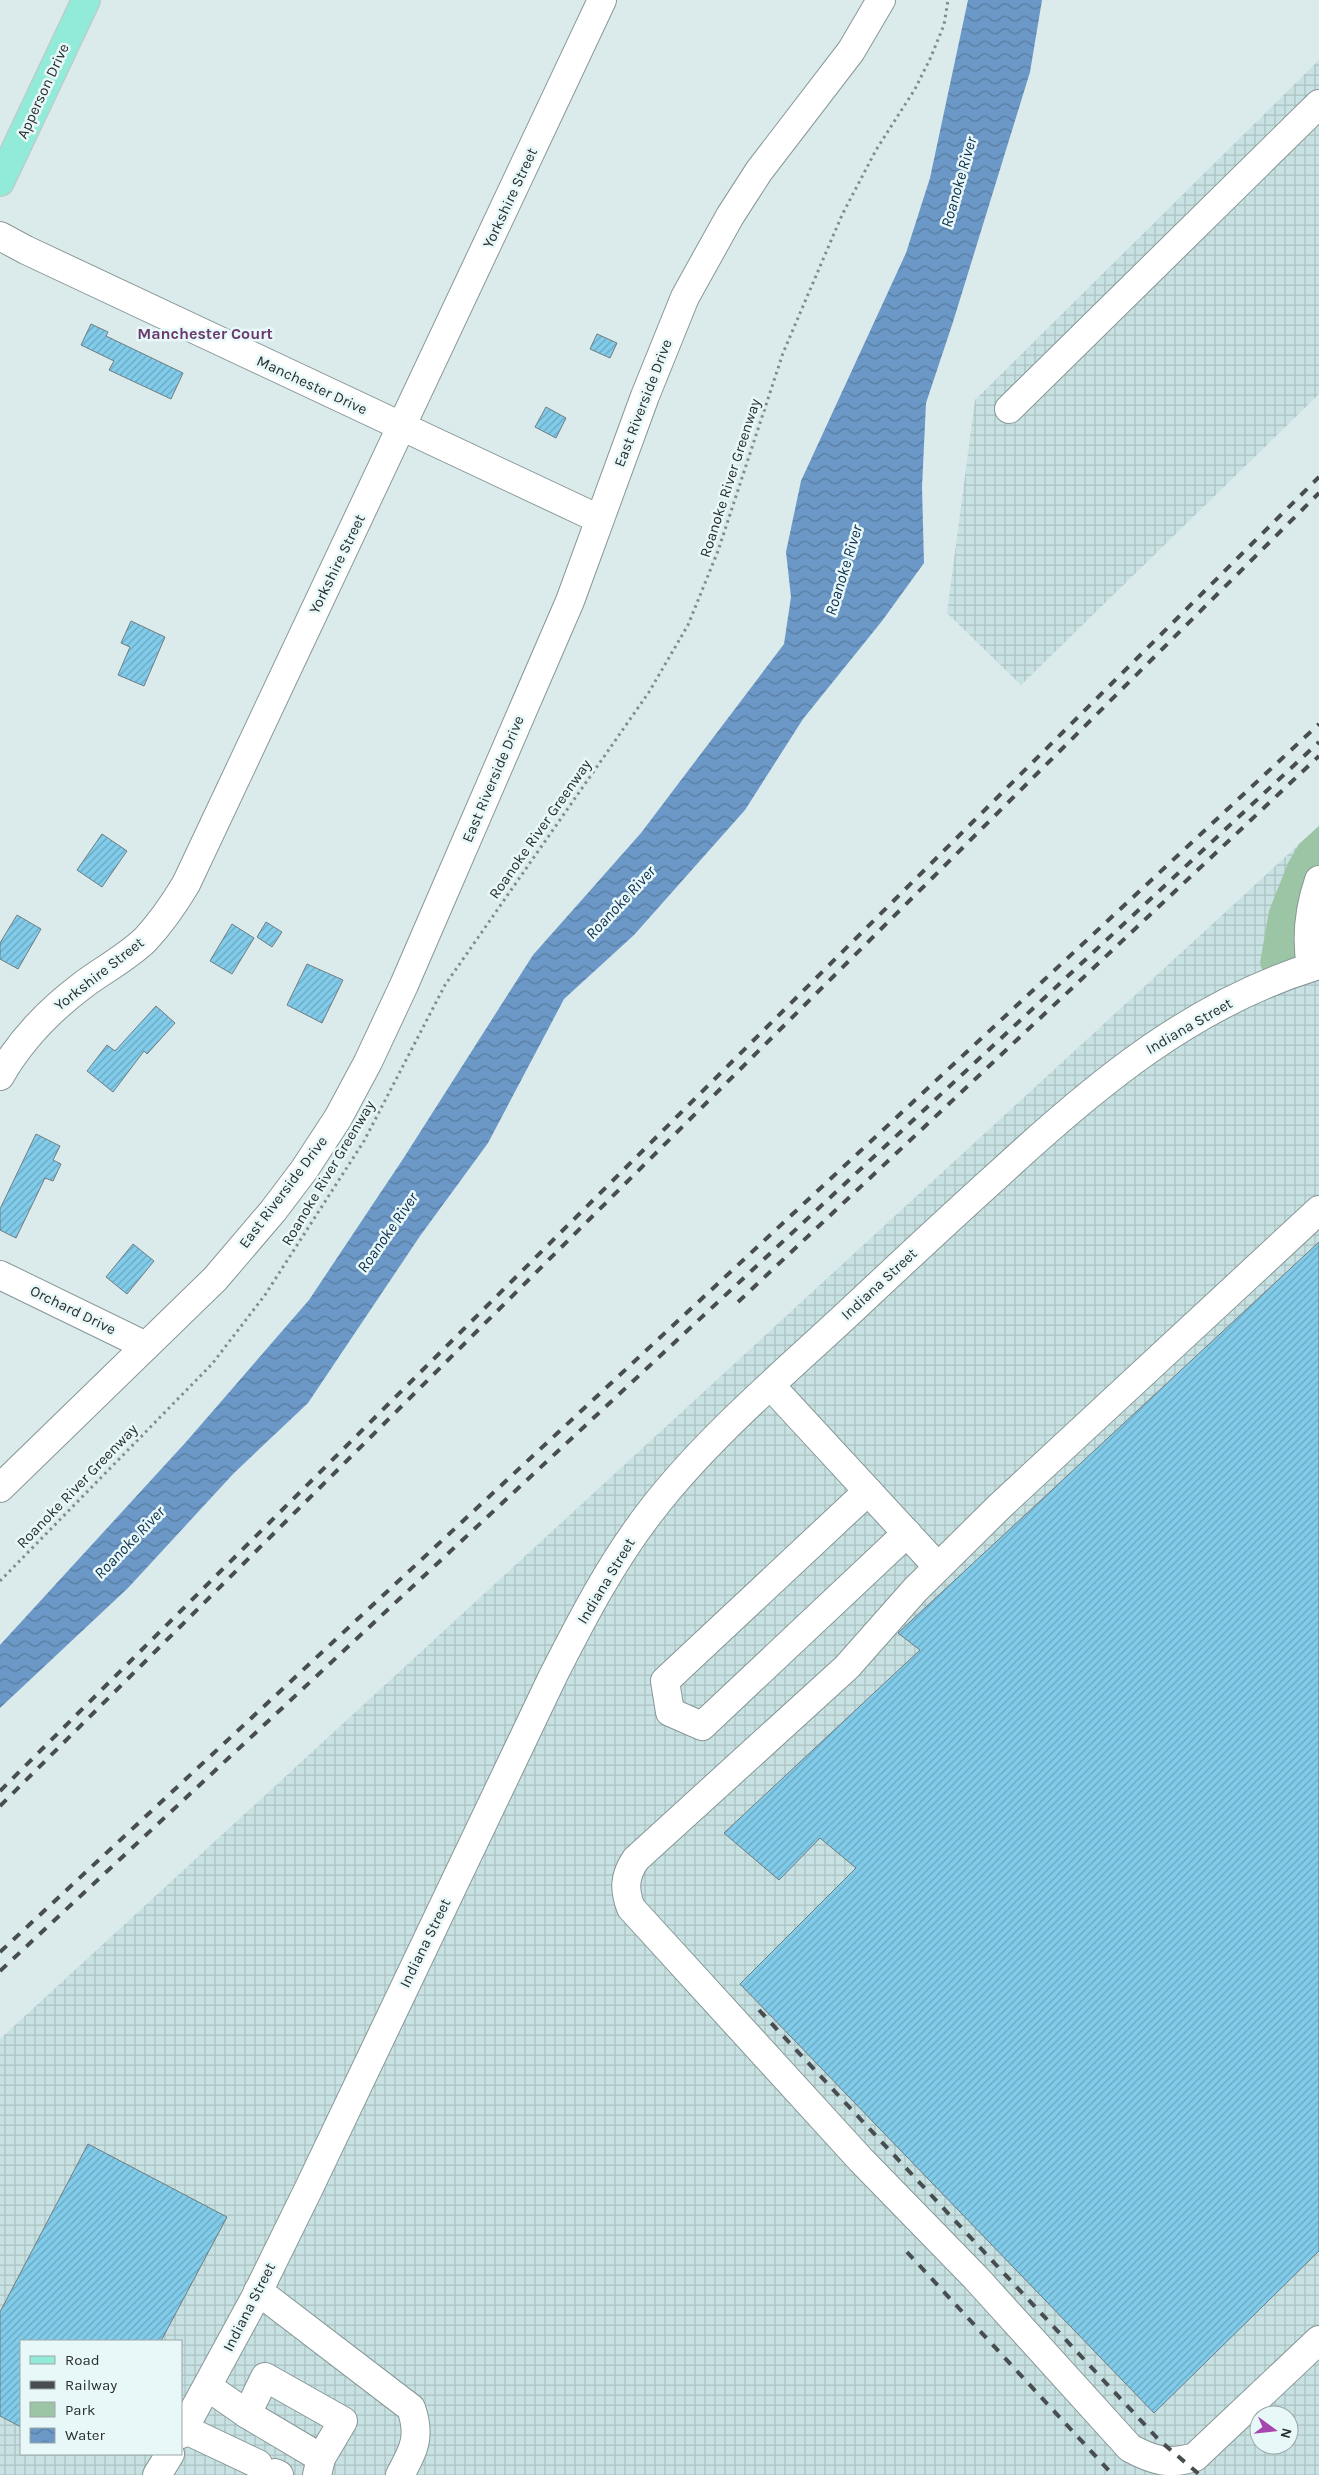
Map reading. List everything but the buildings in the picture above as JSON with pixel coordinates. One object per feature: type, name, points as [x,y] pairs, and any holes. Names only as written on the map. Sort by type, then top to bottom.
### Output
[{"type":"main road","name":"Apperson Drive","points":[[0,182],[86,0]]},
{"type":"street","name":"Yorkshire Street","points":[[0,1076],[32,1032],[54,1009],[83,985],[119,962],[145,939],[168,913],[186,884],[403,427],[602,0]]},
{"type":"street","name":"East Riverside Drive","points":[[0,1488],[215,1278],[273,1211],[304,1170],[338,1118],[368,1062],[404,985],[570,600],[645,396],[697,273],[759,171],[851,51],[880,0]]},
{"type":"street","points":[[1009,409],[1319,104]]},
{"type":"street","name":"Manchester Drive","points":[[0,236],[26,250],[599,519]]},
{"type":"street","points":[[1315,966],[1309,924],[1313,898],[1319,880]]},
{"type":"street","name":"Indiana Street","points":[[183,2432],[258,2291],[588,1606],[619,1555],[654,1506],[693,1461],[770,1386],[1054,1123],[1104,1081],[1157,1042],[1206,1014],[1256,989],[1315,966]]},
{"type":"street","points":[[1319,1210],[1000,1506],[915,1590],[847,1667],[636,1859],[630,1868],[626,1882],[626,1896],[631,1908],[861,2160],[976,2278],[1130,2448],[1144,2456],[1163,2462],[1179,2462],[1195,2457],[1319,2340]]},
{"type":"street","name":"Orchard Drive","points":[[0,1275],[146,1346]]},
{"type":"street","points":[[770,1386],[938,1567]]},
{"type":"street","points":[[868,1492],[665,1682],[670,1712],[702,1726],[907,1533]]},
{"type":"street","points":[[258,2291],[411,2408],[417,2426],[415,2442],[400,2475]]},
{"type":"street","points":[[208,2387],[319,2466],[343,2421],[266,2377],[247,2414]]},
{"type":"street","points":[[183,2432],[271,2471]]},
{"type":"street","points":[[157,2475],[169,2455]]},
{"type":"path","name":"Roanoke River Greenway","points":[[0,1581],[212,1364],[265,1295],[364,1141],[445,985],[649,692],[692,617],[718,550],[783,352],[842,215],[876,150],[915,89],[930,59],[944,25],[948,0]]},
{"type":"shaded area","points":[[1319,60],[1319,394],[1021,685],[947,613],[975,400]]},
{"type":"shaded area","points":[[1319,826],[1319,2475],[0,2475],[0,2039]]},
{"type":"green space","points":[[1319,826],[1319,965],[1267,985],[1260,963],[1269,911],[1288,863],[1299,844]]},
{"type":"water","name":"Roanoke River","points":[[968,0],[1042,0],[1030,72],[926,403],[922,487],[924,563],[882,621],[803,719],[745,810],[634,935],[564,999],[488,1143],[420,1236],[308,1403],[234,1473],[128,1588],[0,1708],[0,1645],[186,1442],[309,1300],[403,1159],[533,955],[641,833],[784,644],[791,597],[786,552],[801,481],[906,253],[930,178]]},
{"type":"railway","points":[[0,1791],[1319,477]]},
{"type":"railway","points":[[0,1806],[1319,493]]},
{"type":"railway","points":[[0,1952],[1319,724]]},
{"type":"railway","points":[[0,1971],[1319,742]]},
{"type":"railway","points":[[738,1302],[1319,756]]},
{"type":"railway","points":[[759,2010],[1159,2440],[1200,2475]]},
{"type":"railway","points":[[907,2252],[1113,2475]]},
{"type":"district","name":"Manchester Court","points":[[205,333]]}]
